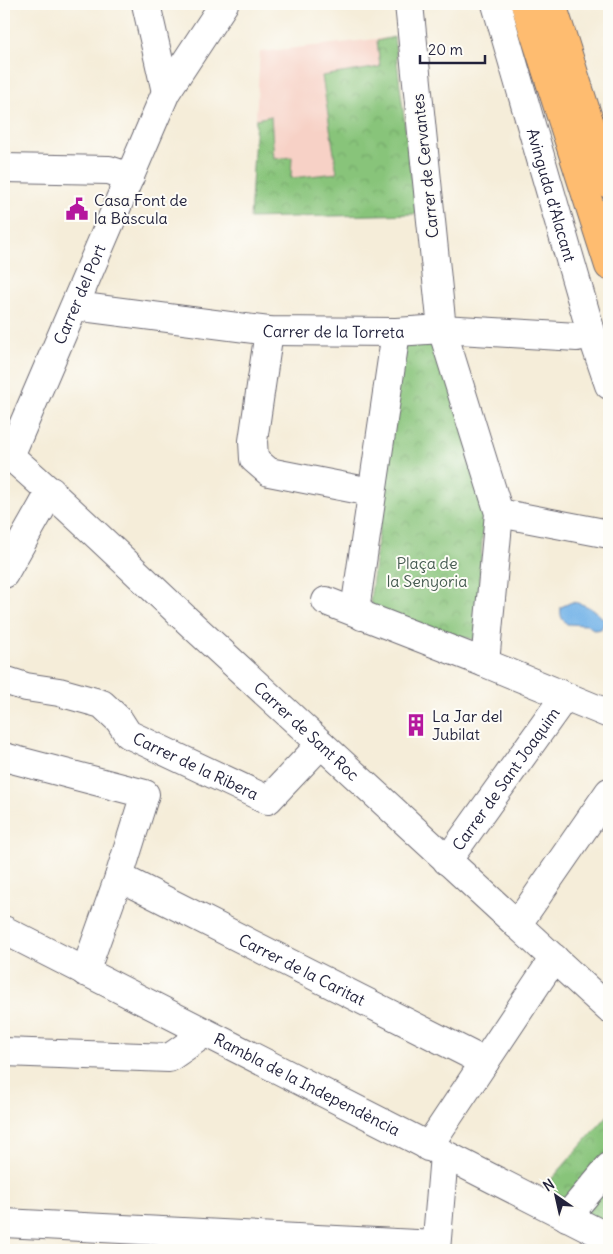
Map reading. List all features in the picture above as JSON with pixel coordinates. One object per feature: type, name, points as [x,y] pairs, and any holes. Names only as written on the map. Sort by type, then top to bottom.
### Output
[{"type":"main road","name":"Avinguda d'Alacant","points":[[525,4],[609,266]]},
{"type":"main road","points":[[552,4],[609,184]]},
{"type":"street","points":[[146,4],[166,92]]},
{"type":"street","name":"Carrer del Port","points":[[7,454],[75,306],[166,92],[224,4]]},
{"type":"street","name":"Carrer de Cervantes","points":[[409,4],[442,329]]},
{"type":"street","name":"Avinguda d'Alacant","points":[[496,4],[591,332],[609,385]]},
{"type":"street","points":[[4,168],[109,170],[130,177]]},
{"type":"street","name":"Carrer de la Torreta","points":[[75,306],[269,330],[396,332],[442,329],[577,337],[591,332]]},
{"type":"street","points":[[442,329],[499,513],[485,663]]},
{"type":"street","points":[[269,330],[253,441],[254,459],[269,472],[371,492]]},
{"type":"street","points":[[362,616],[356,603],[396,332]]},
{"type":"street","name":"Carrer de Sant Roc","points":[[7,454],[51,491],[157,592],[609,1009]]},
{"type":"street","points":[[4,574],[51,491]]},
{"type":"street","points":[[499,513],[609,534]]},
{"type":"street","points":[[326,601],[609,714]]},
{"type":"street","name":"Carrer de la Ribera","points":[[4,680],[26,687],[59,692],[102,704],[119,720],[128,734],[268,800],[321,744]]},
{"type":"street","name":"Carrer de Sant Joaquim","points":[[447,861],[565,696]]},
{"type":"street","points":[[4,757],[145,794],[119,877],[85,972]]},
{"type":"street","points":[[517,925],[609,792]]},
{"type":"street","name":"Carrer de la Caritat","points":[[119,877],[485,1062]]},
{"type":"street","name":"Rambla de la Independència","points":[[4,930],[609,1238]]},
{"type":"street","points":[[4,1223],[436,1248],[436,1151],[485,1062],[554,958]]},
{"type":"street","points":[[4,1052],[169,1058],[205,1033]]},
{"type":"street","points":[[567,1217],[609,1167]]},
{"type":"shaded area","points":[[394,37],[416,214],[250,218],[260,52]]},
{"type":"green space","points":[[394,37],[416,214],[250,218],[256,119],[271,116],[274,159],[292,157],[291,178],[337,173],[322,76],[380,67],[377,41]]},
{"type":"green space","name":"Plaça de la Senyoria","points":[[411,343],[430,344],[447,362],[485,494],[476,640],[376,616],[370,601],[402,350]]},
{"type":"green space","points":[[609,1114],[609,1223],[533,1200]]},
{"type":"water","points":[[572,602],[582,604],[598,614],[605,621],[601,629],[595,630],[587,625],[567,624],[561,617],[561,607]]},
{"type":"place","name":"Casa Font de la Bàscula","points":[[77,209]]},
{"type":"place","name":"La Jar del Jubilat","points":[[416,725]]}]
